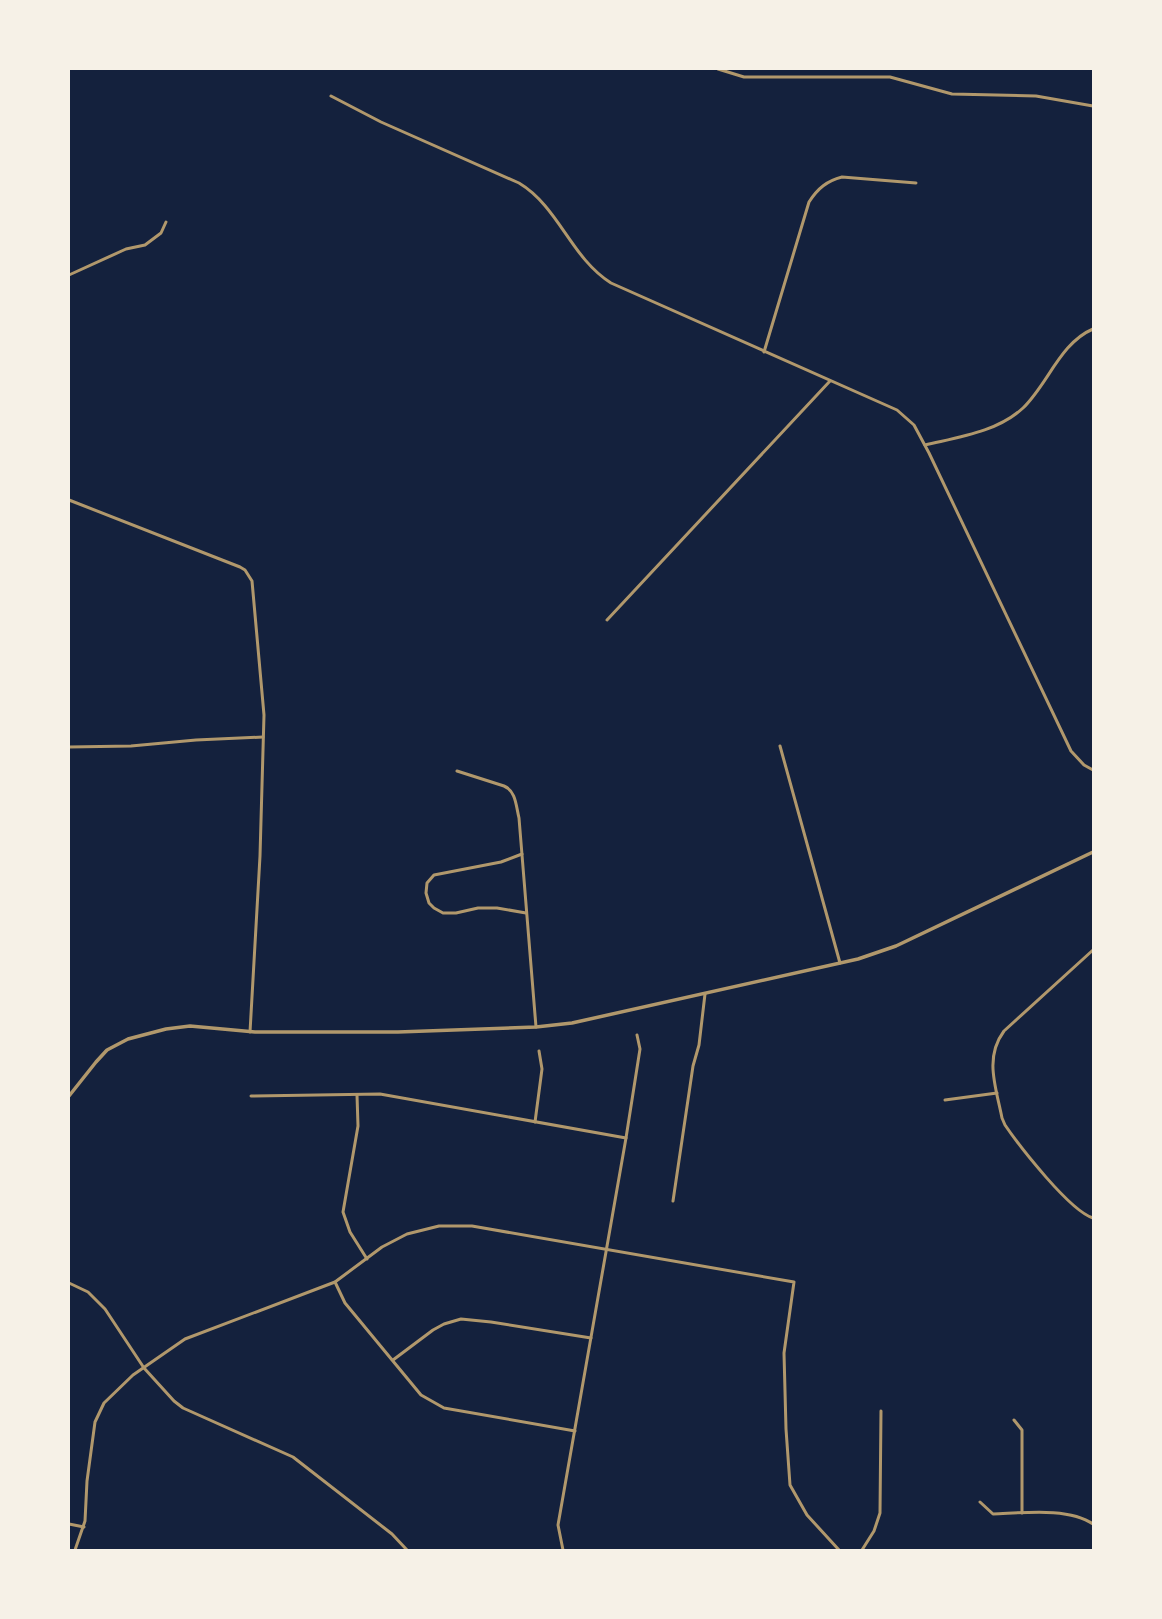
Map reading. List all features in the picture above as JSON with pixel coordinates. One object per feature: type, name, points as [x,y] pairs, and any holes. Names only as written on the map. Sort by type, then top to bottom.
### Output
[{"type":"street","points":[[718,69],[744,77],[890,77],[952,94],[1036,96],[1093,106]]},
{"type":"street","points":[[331,96],[381,122],[519,182],[540,198],[579,253],[600,276],[615,285],[901,412],[914,425],[925,445],[1071,751],[1084,765],[1093,770]]},
{"type":"street","points":[[764,352],[810,202],[818,189],[834,179],[842,177],[916,183]]},
{"type":"street","points":[[69,275],[126,249],[145,245],[161,233],[166,222]]},
{"type":"street","points":[[925,445],[991,428],[1015,414],[1035,395],[1077,338],[1093,329]]},
{"type":"street","points":[[607,620],[830,381]]},
{"type":"street","points":[[69,500],[240,567],[249,575],[253,584],[264,715],[260,856],[250,1032]]},
{"type":"street","points":[[69,747],[131,746],[196,740],[263,738]]},
{"type":"street","points":[[780,746],[840,963]]},
{"type":"street","points":[[458,771],[509,788],[514,794],[519,818],[536,1027]]},
{"type":"street","points":[[69,1096],[101,1056],[114,1046],[128,1039],[178,1027],[201,1027],[250,1032],[398,1032],[536,1027],[572,1023],[858,959],[896,946],[1093,852]]},
{"type":"street","points":[[522,854],[501,862],[434,875],[427,883],[426,894],[429,903],[443,913],[478,908],[497,908],[526,913]]},
{"type":"street","points":[[1093,950],[1010,1024],[998,1039],[992,1055],[993,1072],[1002,1118],[1011,1134],[1069,1203],[1084,1214],[1093,1218]]},
{"type":"street","points":[[673,1201],[705,994]]},
{"type":"street","points":[[563,1550],[558,1525],[626,1138],[640,1049],[637,1035]]},
{"type":"street","points":[[535,1122],[542,1069],[539,1051]]},
{"type":"street","points":[[945,1100],[997,1093]]},
{"type":"street","points":[[251,1096],[380,1094],[626,1138]]},
{"type":"street","points":[[357,1095],[358,1126],[343,1212],[350,1232],[368,1259]]},
{"type":"street","points":[[75,1550],[84,1527],[95,1422],[104,1403],[114,1392],[144,1368],[185,1339],[335,1282],[368,1259],[382,1247],[407,1234],[439,1226],[472,1226],[794,1282],[784,1353],[786,1429],[790,1485],[807,1515],[839,1550]]},
{"type":"street","points":[[335,1282],[346,1303],[421,1395],[444,1408],[575,1430]]},
{"type":"street","points":[[69,1283],[88,1292],[105,1310],[144,1368],[174,1401],[183,1408],[281,1450],[302,1463],[392,1534],[407,1550]]},
{"type":"street","points":[[392,1360],[433,1330],[444,1324],[461,1319],[491,1322],[591,1338]]},
{"type":"street","points":[[862,1550],[874,1531],[880,1513],[881,1411]]},
{"type":"street","points":[[1014,1420],[1022,1430],[1022,1513]]},
{"type":"street","points":[[980,1502],[993,1514],[1062,1513],[1086,1519],[1093,1524]]},
{"type":"street","points":[[69,1524],[84,1527]]}]
